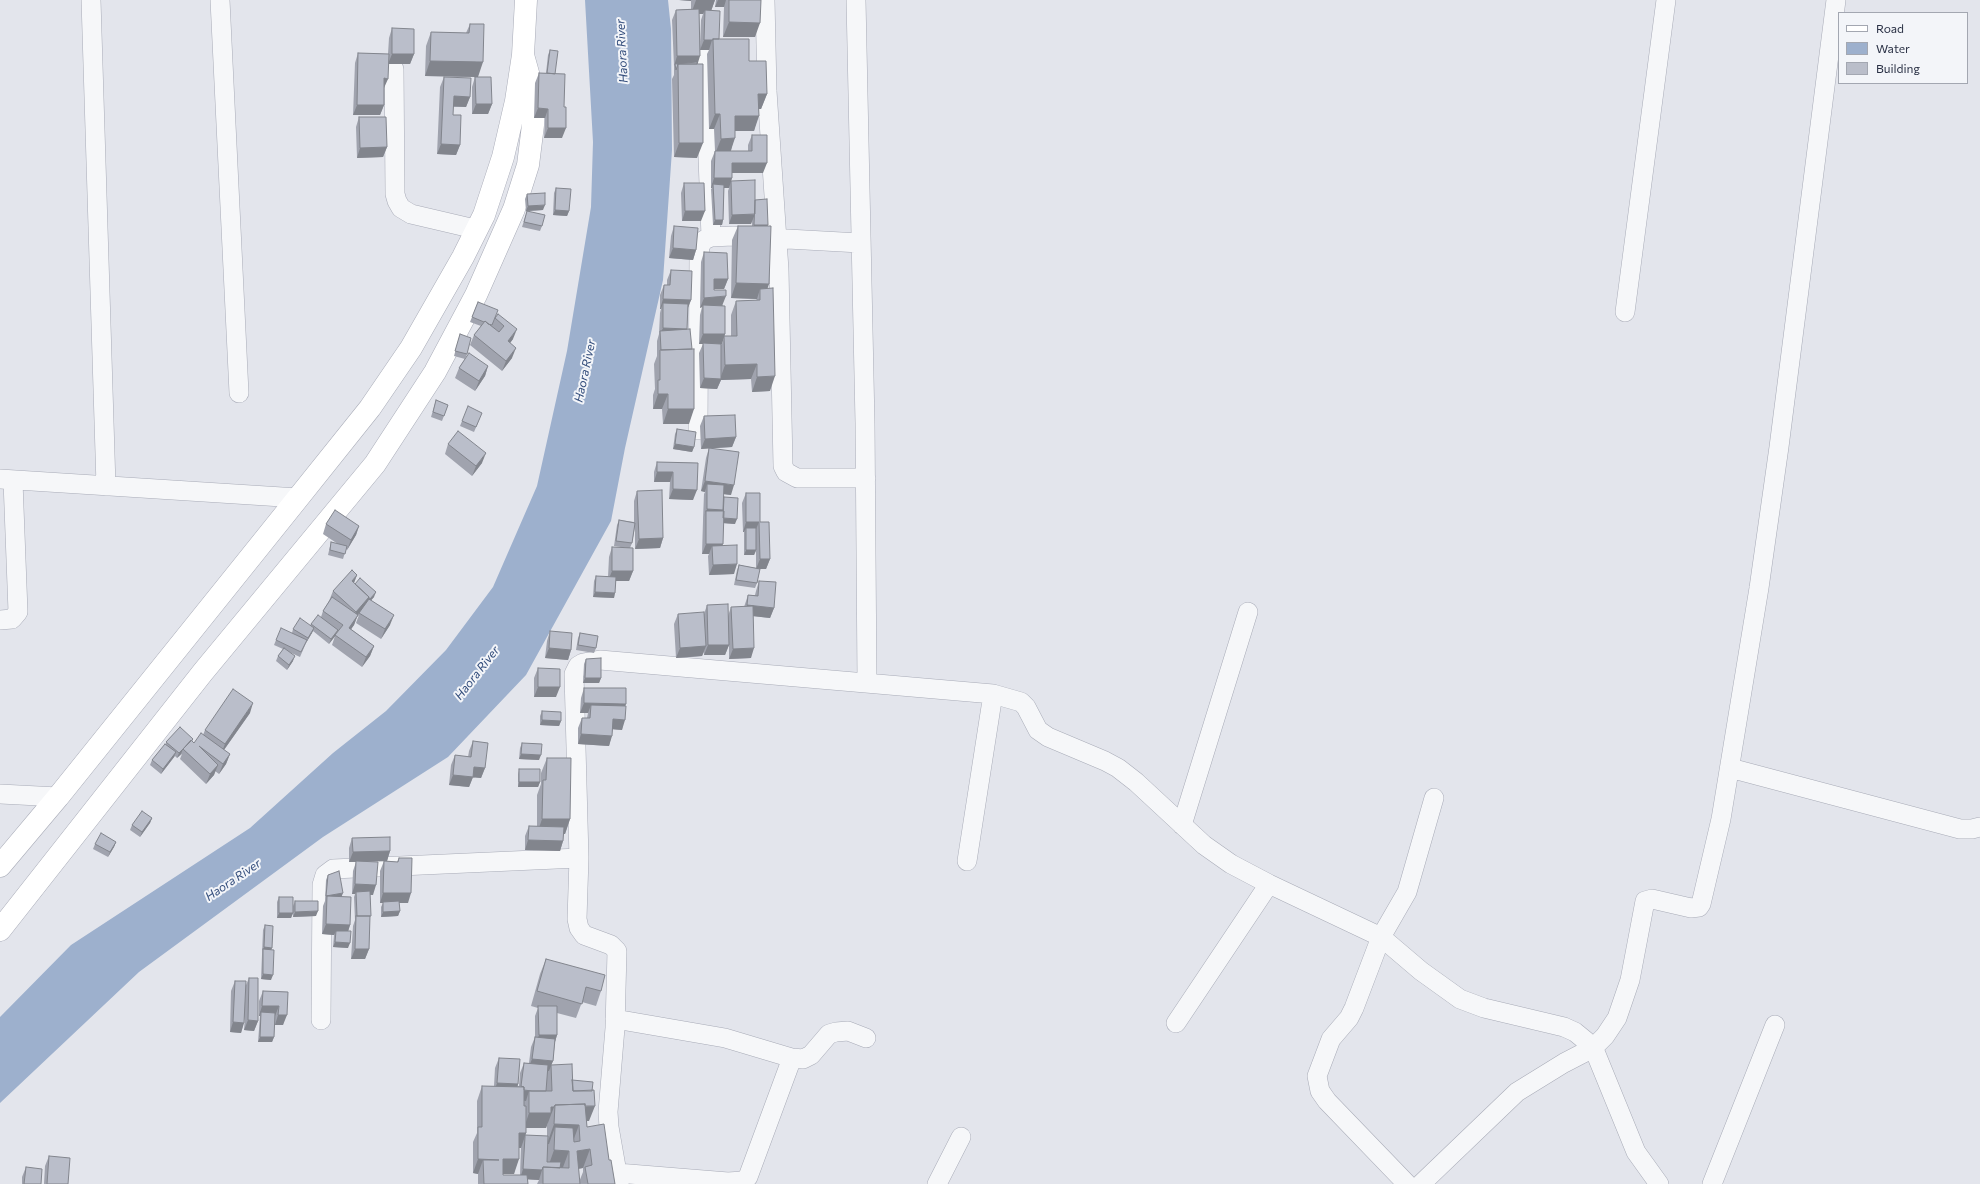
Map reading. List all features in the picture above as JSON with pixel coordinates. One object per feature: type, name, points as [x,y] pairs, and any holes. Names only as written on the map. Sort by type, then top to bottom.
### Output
[{"type":"street","points":[[91,0],[106,486]]},
{"type":"street","points":[[220,0],[239,393]]},
{"type":"street","points":[[0,866],[58,797],[370,408],[411,348],[463,257],[475,229],[484,215],[503,157],[516,101],[523,55],[526,0]]},
{"type":"street","points":[[765,0],[767,91],[776,238],[783,466],[786,472],[797,478],[866,478]]},
{"type":"street","points":[[856,0],[866,478],[867,682]]},
{"type":"street","points":[[1625,312],[1666,0]]},
{"type":"street","points":[[1421,1184],[1517,1092],[1564,1063],[1593,1048],[1606,1036],[1617,1018],[1630,980],[1645,901],[1652,899],[1690,908],[1699,907],[1701,904],[1721,819],[1759,588],[1779,447],[1836,0]]},
{"type":"street","points":[[704,51],[711,237]]},
{"type":"street","points":[[0,930],[203,672],[375,464],[435,372],[476,295],[514,209],[528,165],[533,125],[533,91],[523,55]]},
{"type":"street","points":[[394,69],[395,194],[397,201],[401,208],[411,214],[475,229]]},
{"type":"street","points":[[698,430],[699,254],[704,240],[711,237],[733,236],[860,243]]},
{"type":"street","points":[[0,620],[12,619],[18,612],[6,480],[298,498]]},
{"type":"street","points":[[1182,825],[1248,612]]},
{"type":"street","points":[[792,1058],[748,1177],[742,1181],[728,1182],[618,1179],[609,1128],[608,1112],[615,1019],[617,951],[611,946],[584,935],[577,919],[579,858],[574,674],[578,666],[583,663],[600,660],[867,682],[993,694],[1020,702],[1026,707],[1036,727],[1048,737],[1118,768],[1136,782],[1182,825],[1219,856],[1269,884],[1380,937],[1421,971],[1460,999],[1510,1016],[1564,1027],[1575,1032],[1593,1048],[1636,1152],[1659,1184]]},
{"type":"street","points":[[968,861],[993,694]]},
{"type":"street","points":[[1730,768],[1960,828],[1972,829],[1980,827]]},
{"type":"street","points":[[0,794],[58,797]]},
{"type":"street","points":[[1406,1184],[1328,1101],[1317,1085],[1317,1076],[1331,1039],[1349,1018],[1354,1008],[1380,937],[1407,892],[1434,798]]},
{"type":"street","points":[[321,1020],[322,886],[325,875],[333,869],[579,858]]},
{"type":"street","points":[[1176,1023],[1269,884]]},
{"type":"street","points":[[615,1019],[725,1038],[792,1058],[803,1059],[807,1057],[829,1034],[848,1031],[866,1038]]},
{"type":"street","points":[[1712,1184],[1775,1025]]},
{"type":"street","points":[[937,1184],[961,1137]]},
{"type":"water","name":"Haora River","points":[[585,0],[668,0],[671,29],[672,150],[663,280],[625,448],[611,521],[526,675],[448,757],[323,837],[139,972],[0,1103],[0,1017],[71,945],[250,828],[333,753],[386,711],[446,650],[493,587],[537,486],[567,351],[591,207],[593,142]]},
{"type":"building","points":[[729,0],[761,0],[760,23],[729,22]]},
{"type":"building","points":[[699,9],[700,56],[677,56],[676,10]]},
{"type":"building","points":[[705,10],[720,11],[719,39],[704,40]]},
{"type":"building","points":[[470,24],[484,24],[483,62],[430,61],[431,32],[469,33]]},
{"type":"building","points":[[392,28],[414,29],[414,54],[392,54]]},
{"type":"building","points":[[713,39],[749,39],[749,61],[766,61],[767,94],[758,94],[759,116],[735,116],[735,138],[721,139],[720,114],[715,114]]},
{"type":"building","points":[[550,50],[558,51],[555,74],[547,73]]},
{"type":"building","points":[[358,53],[389,54],[388,79],[384,78],[384,105],[357,105]]},
{"type":"building","points":[[697,62],[697,64],[678,64],[676,70],[675,64]]},
{"type":"building","points":[[678,64],[703,64],[703,143],[679,143]]},
{"type":"building","points":[[539,73],[565,74],[564,107],[566,107],[566,128],[548,128],[548,109],[538,108]]},
{"type":"building","points":[[444,77],[471,78],[470,97],[454,96],[453,115],[461,115],[460,145],[441,144]]},
{"type":"building","points":[[475,77],[491,77],[492,104],[476,104]]},
{"type":"building","points":[[359,117],[386,117],[387,147],[360,148]]},
{"type":"building","points":[[752,135],[767,135],[767,163],[732,163],[732,178],[714,178],[715,151],[752,151]]},
{"type":"building","points":[[755,180],[755,214],[732,215],[731,181]]},
{"type":"building","points":[[684,183],[704,183],[705,211],[685,211]]},
{"type":"building","points":[[713,184],[724,185],[723,220],[715,220]]},
{"type":"building","points":[[556,188],[571,189],[569,211],[555,210]]},
{"type":"building","points":[[545,193],[545,205],[528,206],[527,194]]},
{"type":"building","points":[[767,199],[768,225],[754,225],[755,200]]},
{"type":"building","points":[[527,211],[545,215],[542,226],[524,222]]},
{"type":"building","points":[[674,226],[698,228],[696,250],[673,248]]},
{"type":"building","points":[[738,226],[771,226],[769,284],[736,283]]},
{"type":"building","points":[[704,252],[727,253],[728,279],[714,279],[714,290],[726,290],[726,296],[704,298]]},
{"type":"building","points":[[671,270],[692,271],[691,300],[663,299],[664,285],[670,285]]},
{"type":"building","points":[[773,288],[775,376],[757,377],[757,364],[725,365],[724,336],[737,336],[736,301],[760,300],[760,289]]},
{"type":"building","points":[[478,302],[498,310],[492,325],[472,317]]},
{"type":"building","points":[[663,303],[688,304],[687,329],[663,328]]},
{"type":"building","points":[[703,305],[725,306],[725,334],[703,334]]},
{"type":"building","points":[[498,314],[517,329],[508,341],[516,348],[506,361],[474,335],[485,321],[499,332],[504,326],[495,318]]},
{"type":"building","points":[[690,329],[692,349],[661,350],[660,331]]},
{"type":"building","points":[[460,334],[471,338],[467,354],[455,351]]},
{"type":"building","points":[[703,343],[721,344],[721,379],[704,378]]},
{"type":"building","points":[[694,349],[694,409],[668,409],[668,394],[658,394],[658,380],[660,380],[660,350]]},
{"type":"building","points":[[469,353],[488,366],[479,381],[459,368]]},
{"type":"building","points":[[436,400],[448,405],[444,416],[433,412]]},
{"type":"building","points":[[468,406],[482,413],[476,427],[462,421]]},
{"type":"building","points":[[735,415],[736,437],[705,439],[704,416]]},
{"type":"building","points":[[677,429],[696,432],[694,447],[675,444]]},
{"type":"building","points":[[458,431],[486,453],[476,466],[448,444]]},
{"type":"building","points":[[709,448],[739,452],[734,485],[705,481]]},
{"type":"building","points":[[657,462],[698,463],[697,490],[673,489],[673,472],[657,472]]},
{"type":"building","points":[[707,484],[724,485],[723,510],[707,509]]},
{"type":"building","points":[[662,490],[663,538],[639,539],[637,491]]},
{"type":"building","points":[[746,493],[760,493],[760,522],[769,522],[770,559],[760,559],[759,522],[746,522]]},
{"type":"building","points":[[724,497],[738,498],[737,519],[723,518]]},
{"type":"building","points":[[335,510],[359,526],[351,540],[326,524]]},
{"type":"building","points":[[706,511],[724,511],[723,544],[706,544]]},
{"type":"building","points":[[619,520],[635,523],[632,543],[616,541]]},
{"type":"building","points":[[746,528],[756,528],[756,550],[746,550]]},
{"type":"building","points":[[331,542],[347,546],[345,554],[330,550]]},
{"type":"building","points":[[737,545],[737,564],[713,565],[712,546]]},
{"type":"building","points":[[612,547],[633,548],[633,571],[612,571]]},
{"type":"building","points":[[739,565],[760,569],[757,583],[736,580]]},
{"type":"building","points":[[352,570],[357,575],[352,581],[369,597],[356,612],[333,591]]},
{"type":"building","points":[[596,576],[616,577],[615,593],[595,592]]},
{"type":"building","points":[[360,578],[376,592],[370,599],[355,584]]},
{"type":"building","points":[[759,581],[776,582],[774,608],[747,605],[748,595],[758,596]]},
{"type":"building","points":[[332,597],[358,615],[349,628],[374,646],[366,657],[335,635],[343,625],[323,611]]},
{"type":"building","points":[[369,599],[394,615],[385,629],[359,613]]},
{"type":"building","points":[[728,604],[729,645],[708,645],[707,605]]},
{"type":"building","points":[[753,606],[754,648],[733,649],[731,607]]},
{"type":"building","points":[[704,612],[706,646],[680,648],[678,614]]},
{"type":"building","points":[[318,615],[338,630],[331,639],[311,624]]},
{"type":"building","points":[[300,618],[314,628],[308,638],[293,629]]},
{"type":"building","points":[[281,628],[307,640],[301,652],[276,640]]},
{"type":"building","points":[[550,631],[572,633],[571,650],[549,648]]},
{"type":"building","points":[[580,633],[598,636],[596,648],[578,645]]},
{"type":"building","points":[[284,648],[295,656],[289,665],[278,656]]},
{"type":"building","points":[[601,658],[601,678],[585,678],[586,659]]},
{"type":"building","points":[[538,668],[560,669],[560,687],[538,687]]},
{"type":"building","points":[[584,688],[626,688],[626,704],[584,703]]},
{"type":"building","points":[[233,689],[253,703],[225,744],[205,730]]},
{"type":"building","points":[[591,705],[626,706],[625,720],[613,719],[612,736],[581,734],[582,718],[590,718]]},
{"type":"building","points":[[542,711],[561,712],[561,721],[542,720]]},
{"type":"building","points":[[180,727],[193,739],[179,753],[166,742]]},
{"type":"building","points":[[201,733],[230,754],[223,764],[199,746],[218,765],[210,774],[183,749],[191,740],[194,743]]},
{"type":"building","points":[[473,741],[488,743],[485,768],[474,767],[473,777],[453,775],[455,755],[471,757]]},
{"type":"building","points":[[522,743],[542,744],[541,755],[521,754]]},
{"type":"building","points":[[165,744],[176,752],[163,769],[152,760]]},
{"type":"building","points":[[547,758],[571,758],[570,819],[542,819],[543,780],[546,780]]},
{"type":"building","points":[[519,769],[540,769],[540,782],[519,782]]},
{"type":"building","points":[[142,811],[152,818],[142,832],[132,825]]},
{"type":"building","points":[[529,826],[564,827],[563,841],[528,840]]},
{"type":"building","points":[[101,833],[116,842],[110,852],[95,844]]},
{"type":"building","points":[[390,837],[390,851],[353,852],[352,838]]},
{"type":"building","points":[[399,858],[412,858],[411,893],[383,893],[384,861],[398,862]]},
{"type":"building","points":[[356,861],[378,862],[376,885],[355,884]]},
{"type":"building","points":[[339,871],[343,893],[326,896],[328,875]]},
{"type":"building","points":[[370,891],[371,916],[357,916],[356,892]]},
{"type":"building","points":[[327,896],[351,897],[350,925],[326,924]]},
{"type":"building","points":[[279,897],[293,897],[293,913],[279,913]]},
{"type":"building","points":[[295,901],[318,901],[318,911],[295,912]]},
{"type":"building","points":[[399,901],[400,911],[383,912],[383,902]]},
{"type":"building","points":[[356,916],[370,916],[369,949],[355,949]]},
{"type":"building","points":[[265,925],[273,926],[272,948],[264,947]]},
{"type":"building","points":[[336,931],[351,931],[350,943],[335,942]]},
{"type":"building","points":[[263,949],[274,950],[273,975],[263,974]]},
{"type":"building","points":[[546,959],[605,975],[601,991],[586,987],[582,1004],[537,991]]},
{"type":"building","points":[[249,978],[258,978],[258,1021],[248,1020]]},
{"type":"building","points":[[235,981],[246,981],[244,1023],[233,1022]]},
{"type":"building","points":[[263,991],[288,992],[287,1015],[278,1015],[279,1006],[262,1006]]},
{"type":"building","points":[[538,1006],[557,1006],[557,1035],[539,1035]]},
{"type":"building","points":[[261,1012],[275,1013],[274,1037],[260,1037]]},
{"type":"building","points":[[535,1037],[555,1039],[553,1061],[532,1059]]},
{"type":"building","points":[[499,1058],[520,1059],[518,1084],[497,1083]]},
{"type":"building","points":[[524,1063],[548,1065],[546,1091],[524,1090],[524,1087],[521,1086]]},
{"type":"building","points":[[572,1064],[573,1091],[594,1090],[595,1106],[585,1106],[585,1104],[555,1105],[554,1107],[551,1107],[551,1113],[529,1113],[529,1091],[552,1091],[551,1065]]},
{"type":"building","points":[[572,1080],[593,1082],[592,1091],[573,1091]]},
{"type":"building","points":[[482,1086],[524,1087],[526,1133],[519,1133],[519,1159],[503,1159],[503,1175],[527,1175],[528,1184],[484,1184],[483,1160],[499,1160],[478,1159],[478,1127],[482,1127]]},
{"type":"building","points":[[585,1104],[587,1127],[604,1124],[609,1160],[611,1160],[615,1184],[588,1184],[585,1167],[592,1165],[590,1149],[577,1151],[580,1184],[543,1184],[543,1167],[569,1168],[569,1151],[554,1150],[555,1127],[573,1128],[574,1142],[580,1141],[579,1125],[554,1124],[555,1105]]},
{"type":"building","points":[[525,1135],[548,1136],[547,1162],[561,1162],[560,1168],[543,1167],[542,1170],[523,1169]]},
{"type":"building","points":[[49,1156],[70,1158],[68,1184],[47,1184]]},
{"type":"building","points":[[26,1167],[42,1169],[41,1184],[24,1184]]}]
